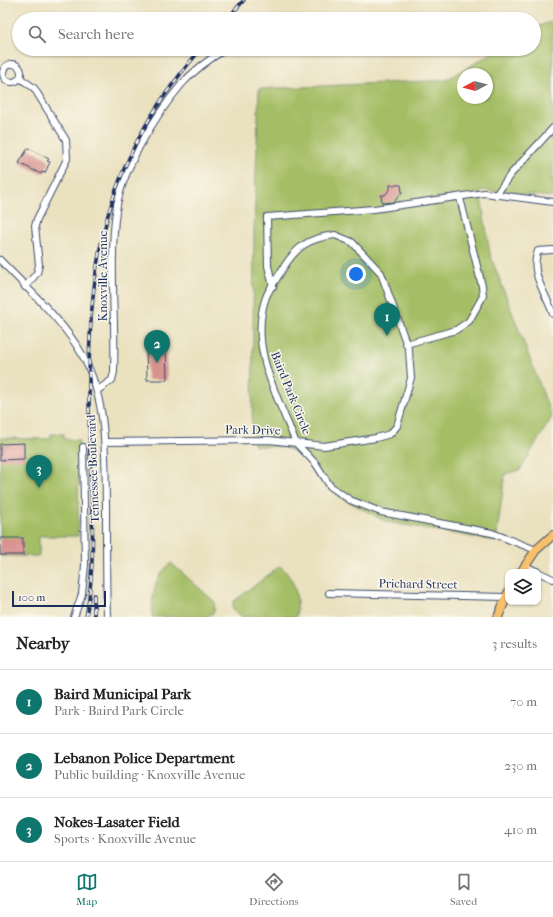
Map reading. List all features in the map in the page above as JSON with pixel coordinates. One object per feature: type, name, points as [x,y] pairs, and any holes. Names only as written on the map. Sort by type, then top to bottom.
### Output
[{"type":"main road","points":[[523,569],[536,550],[553,535]]},
{"type":"main road","points":[[498,617],[505,600]]},
{"type":"street","name":"Knoxville Avenue","points":[[98,390],[112,380],[114,372],[112,252],[116,209],[122,187],[132,163],[153,122],[182,84],[206,61],[214,56]]},
{"type":"street","points":[[20,78],[34,88],[66,140],[68,152],[68,159],[37,219],[35,226],[39,265],[37,273],[25,287]]},
{"type":"street","points":[[496,195],[510,175],[553,128]]},
{"type":"street","points":[[273,286],[268,266],[267,217],[374,209],[460,198],[484,193],[553,202]]},
{"type":"street","points":[[406,344],[456,330],[469,321],[483,296],[482,286],[460,198]]},
{"type":"street","name":"Baird Park Circle","points":[[335,235],[345,238],[361,250],[381,273],[406,344],[411,364],[411,378],[397,426],[390,434],[376,438],[324,446],[296,443],[266,368],[260,331],[262,311],[267,295],[287,262],[303,245],[313,239],[335,235]]},
{"type":"street","points":[[553,250],[538,251],[534,261],[535,270],[553,314]]},
{"type":"street","name":"Tennessee Boulevard","points":[[0,260],[55,318],[77,346],[98,390],[105,442],[106,617]]},
{"type":"street","name":"Park Drive","points":[[105,442],[269,440],[296,443],[316,464],[330,486],[350,500],[380,512],[492,533],[536,550]]},
{"type":"street","points":[[74,617],[82,594],[84,572],[84,447]]},
{"type":"street","points":[[541,573],[553,579]]},
{"type":"street","name":"Prichard Street","points":[[329,593],[505,595]]},
{"type":"green space","points":[[553,21],[553,197],[480,190],[490,254],[552,417],[520,470],[505,474],[496,541],[387,522],[340,497],[323,482],[300,455],[284,447],[255,446],[252,434],[254,231],[259,89],[446,80],[457,74],[457,104],[493,104],[493,68],[467,68],[487,56],[541,56],[541,25]]},
{"type":"green space","points":[[51,434],[64,434],[64,439],[79,440],[78,536],[39,536],[39,556],[0,556],[0,438],[50,439]]},
{"type":"green space","points":[[171,563],[215,602],[214,612],[207,617],[152,617],[152,601],[157,581],[160,575]]},
{"type":"green space","points":[[280,566],[290,577],[295,589],[297,603],[296,617],[242,617],[233,609],[233,602]]},
{"type":"building","points":[[28,148],[49,159],[47,161],[50,162],[45,173],[42,172],[41,174],[19,163]]},
{"type":"building","points":[[390,185],[401,185],[402,192],[394,202],[382,203],[381,195],[385,195],[390,189]]},
{"type":"building","points":[[166,345],[167,380],[147,380],[146,346]]},
{"type":"building","points":[[24,443],[24,459],[0,460],[0,444]]},
{"type":"building","points":[[0,538],[23,538],[23,555],[0,555]]},
{"type":"railway","points":[[233,12],[244,0]]},
{"type":"railway","points":[[86,617],[92,557],[89,398],[90,343],[94,291],[102,241],[115,192],[135,144],[164,97],[196,56]]},
{"type":"railway","points":[[94,595],[94,617]]},
{"type":"place","name":"Baird Municipal Park","points":[[387,336]]},
{"type":"place","name":"Lebanon Police Department","points":[[157,363]]},
{"type":"place","name":"Nokes-Lasater Field","points":[[39,488]]}]
